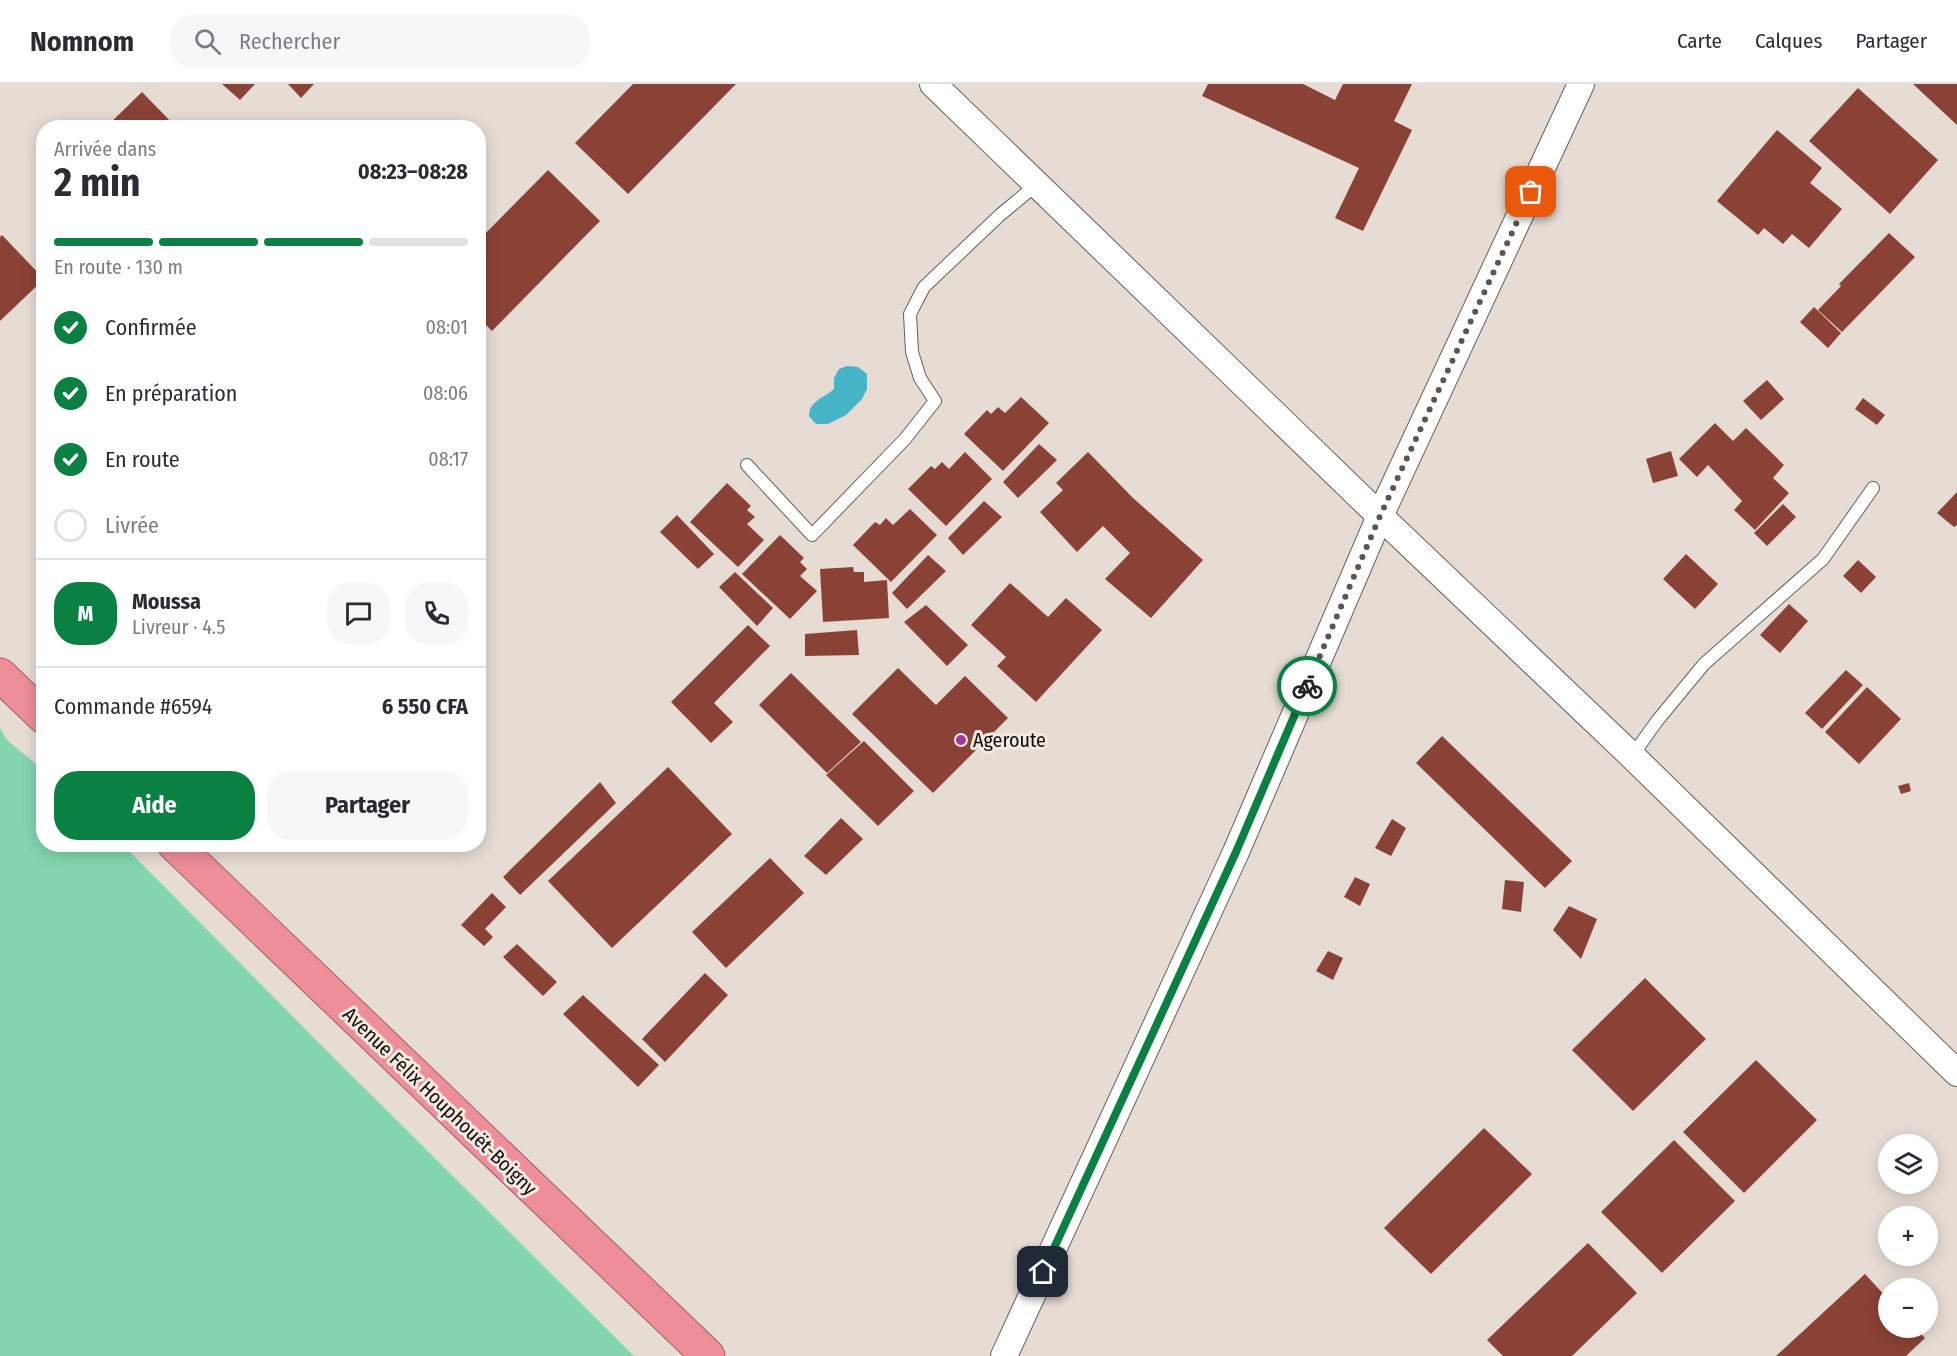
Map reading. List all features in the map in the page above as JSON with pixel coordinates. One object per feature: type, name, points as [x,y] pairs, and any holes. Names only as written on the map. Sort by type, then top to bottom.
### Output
[{"type":"highway","points":[[0,675],[36,709]]},
{"type":"highway","name":"Avenue Félix Houphouët-Boigny","points":[[182,852],[708,1356]]},
{"type":"street","points":[[933,84],[1632,756],[1957,1073]]},
{"type":"street","points":[[1004,1356],[1236,852],[1380,516],[1581,84]]},
{"type":"lane","points":[[747,465],[812,535],[905,439],[935,400],[921,378],[912,352],[910,314],[924,287],[1000,215],[1036,185]]},
{"type":"lane","points":[[1632,756],[1657,721],[1704,664],[1824,558],[1873,488]]},
{"type":"green space","points":[[0,728],[7,740],[36,764],[36,852],[130,852],[634,1356],[0,1356]]},
{"type":"water","points":[[847,366],[858,367],[867,374],[867,389],[862,399],[846,415],[828,424],[816,424],[809,416],[812,407],[834,389],[834,378],[839,369]]},
{"type":"building","points":[[222,84],[255,84],[240,100]]},
{"type":"building","points":[[288,84],[314,84],[301,98]]},
{"type":"building","points":[[633,84],[736,84],[628,194],[575,143]]},
{"type":"building","points":[[1208,84],[1303,84],[1335,100],[1343,84],[1412,84],[1394,121],[1412,130],[1363,231],[1335,218],[1359,168],[1202,96]]},
{"type":"building","points":[[1913,84],[1957,84],[1957,125]]},
{"type":"building","points":[[1858,88],[1938,160],[1890,214],[1809,141]]},
{"type":"building","points":[[142,92],[169,120],[113,120]]},
{"type":"building","points":[[1777,130],[1822,168],[1810,183],[1842,209],[1809,248],[1792,234],[1783,244],[1764,228],[1758,235],[1717,201]]},
{"type":"building","points":[[548,170],[600,221],[492,331],[486,325],[486,233]]},
{"type":"building","points":[[1889,233],[1915,257],[1842,332],[1818,310],[1841,286],[1839,284]]},
{"type":"building","points":[[2,235],[36,271],[36,287],[0,321],[0,237]]},
{"type":"building","points":[[1814,307],[1841,333],[1828,348],[1800,322]]},
{"type":"building","points":[[1767,380],[1784,399],[1761,420],[1743,401]]},
{"type":"building","points":[[1021,397],[1049,423],[1003,471],[964,434],[987,410],[991,414],[998,407],[1005,413]]},
{"type":"building","points":[[1863,398],[1885,415],[1877,425],[1855,409]]},
{"type":"building","points":[[1715,423],[1733,441],[1746,428],[1784,465],[1773,478],[1789,493],[1755,530],[1734,510],[1742,501],[1708,465],[1697,477],[1679,459]]},
{"type":"building","points":[[1039,444],[1057,460],[1018,498],[1003,482]]},
{"type":"building","points":[[1671,451],[1678,476],[1653,483],[1646,459]]},
{"type":"building","points":[[965,452],[992,479],[946,526],[908,489],[931,466],[935,469],[942,462],[949,469]]},
{"type":"building","points":[[1088,452],[1133,498],[1203,560],[1151,618],[1105,579],[1130,553],[1103,526],[1077,552],[1040,512],[1063,490],[1056,483]]},
{"type":"building","points":[[727,483],[751,506],[747,510],[755,517],[747,524],[764,540],[738,567],[690,522]]},
{"type":"building","points":[[1957,492],[1957,525],[1954,527],[1937,513]]},
{"type":"building","points":[[984,501],[1002,517],[963,555],[948,538]]},
{"type":"building","points":[[1783,504],[1796,517],[1767,546],[1754,533]]},
{"type":"building","points":[[910,509],[937,535],[891,582],[853,545],[875,522],[880,525],[886,518],[893,525]]},
{"type":"building","points":[[677,515],[714,554],[698,569],[660,532]]},
{"type":"building","points":[[780,535],[804,558],[800,562],[807,569],[800,576],[817,591],[790,619],[742,574]]},
{"type":"building","points":[[1686,554],[1718,584],[1695,609],[1663,579]]},
{"type":"building","points":[[928,555],[946,571],[907,609],[892,593]]},
{"type":"building","points":[[1858,560],[1876,577],[1861,593],[1843,576]]},
{"type":"building","points":[[853,567],[854,572],[864,572],[864,582],[887,580],[889,618],[823,622],[820,569]]},
{"type":"building","points":[[735,572],[773,608],[757,626],[719,587]]},
{"type":"building","points":[[1010,583],[1048,617],[1066,598],[1102,630],[1036,702],[997,666],[1006,657],[971,625]]},
{"type":"building","points":[[1789,604],[1808,621],[1780,653],[1760,635]]},
{"type":"building","points":[[926,605],[968,645],[947,666],[904,622]]},
{"type":"building","points":[[748,625],[770,646],[714,703],[733,722],[711,743],[671,702]]},
{"type":"building","points":[[857,630],[859,655],[805,656],[805,634]]},
{"type":"building","points":[[898,668],[936,705],[965,676],[1008,718],[933,793],[852,714]]},
{"type":"building","points":[[1846,670],[1863,685],[1822,729],[1805,713]]},
{"type":"building","points":[[791,673],[861,742],[827,773],[759,705]]},
{"type":"building","points":[[1867,687],[1901,719],[1859,764],[1825,732]]},
{"type":"building","points":[[1442,736],[1572,861],[1545,888],[1416,763]]},
{"type":"building","points":[[864,741],[914,791],[878,826],[826,775]]},
{"type":"building","points":[[668,767],[732,834],[612,948],[548,881]]},
{"type":"building","points":[[600,782],[616,803],[520,895],[503,877]]},
{"type":"building","points":[[1909,783],[1911,791],[1901,794],[1898,786]]},
{"type":"building","points":[[841,818],[863,839],[826,875],[804,856]]},
{"type":"building","points":[[1392,819],[1406,828],[1391,856],[1375,848]]},
{"type":"building","points":[[770,858],[804,893],[726,968],[692,932]]},
{"type":"building","points":[[1355,877],[1370,884],[1360,906],[1344,897]]},
{"type":"building","points":[[1505,880],[1524,882],[1521,912],[1502,909]]},
{"type":"building","points":[[492,893],[506,907],[485,929],[493,937],[484,946],[461,925]]},
{"type":"building","points":[[1569,906],[1597,919],[1581,959],[1553,930]]},
{"type":"building","points":[[517,944],[557,982],[543,996],[503,957]]},
{"type":"building","points":[[1328,951],[1343,958],[1333,980],[1316,971]]},
{"type":"building","points":[[705,973],[728,995],[665,1062],[642,1039]]},
{"type":"building","points":[[1645,978],[1706,1039],[1633,1111],[1572,1050]]},
{"type":"building","points":[[583,995],[659,1065],[638,1087],[563,1014]]},
{"type":"building","points":[[1756,1060],[1817,1120],[1744,1193],[1683,1132]]},
{"type":"building","points":[[1484,1128],[1532,1174],[1431,1274],[1384,1228]]},
{"type":"building","points":[[1674,1140],[1735,1201],[1662,1273],[1601,1212]]},
{"type":"building","points":[[1588,1243],[1637,1293],[1572,1356],[1503,1356],[1487,1340]]},
{"type":"building","points":[[1865,1274],[1878,1288],[1878,1338],[1925,1338],[1906,1356],[1776,1356]]},
{"type":"way so far","points":[[1307,686],[1380,516],[1531,192]]},
{"type":"place","name":"Ageroute","points":[[961,740]]},
{"type":"route","points":[[1043,1272],[1236,852],[1307,686]]}]
